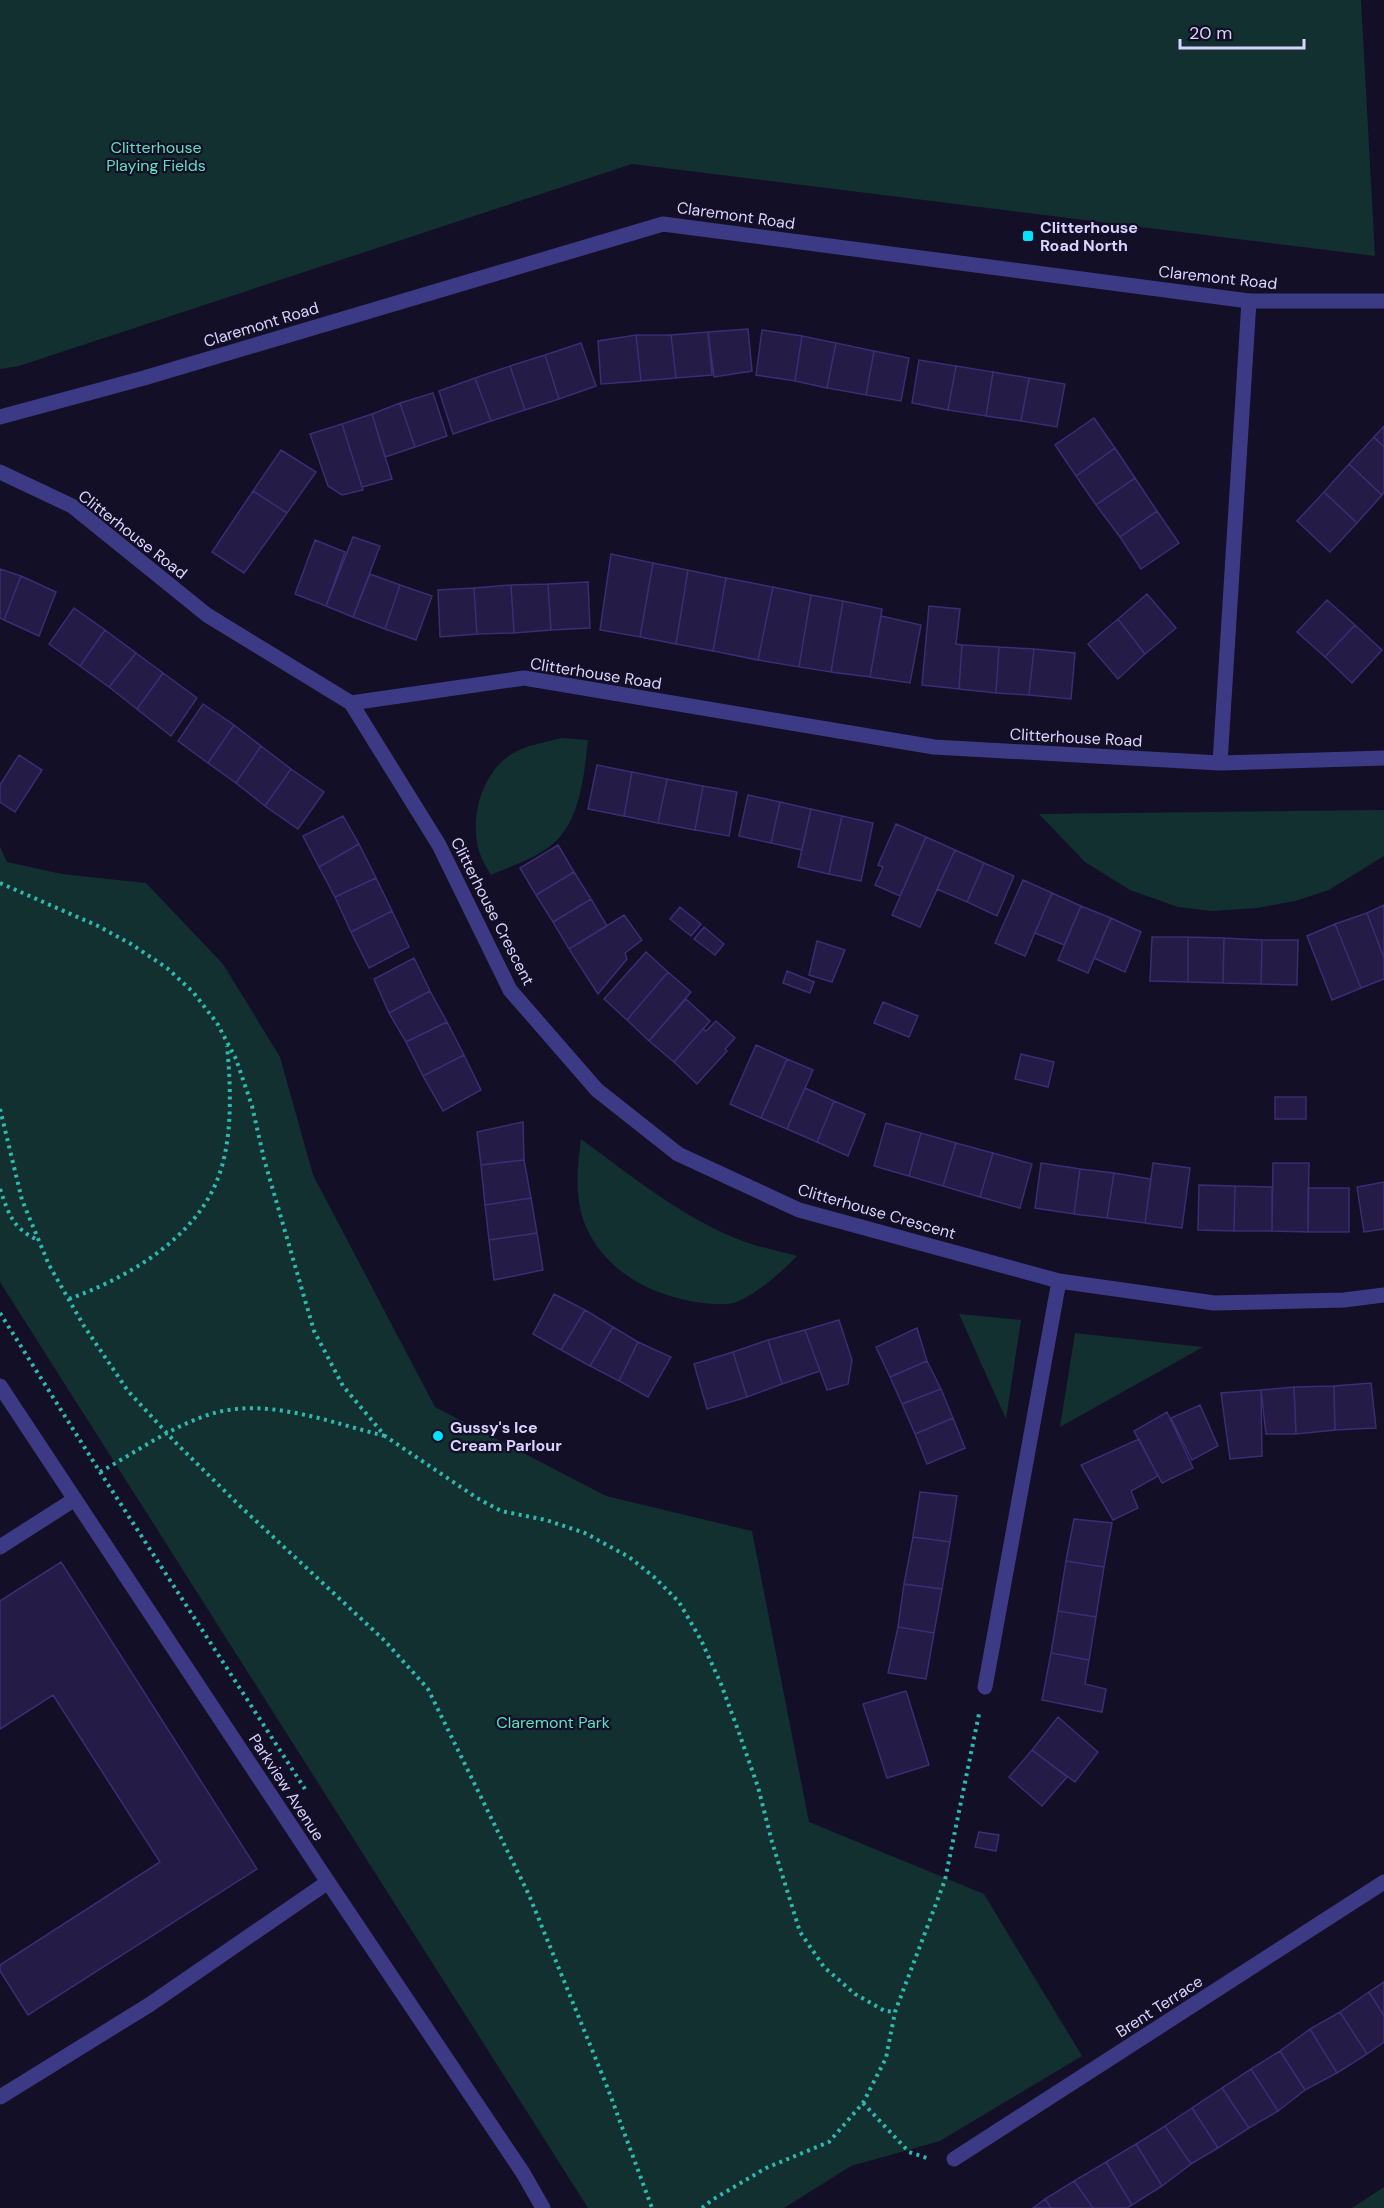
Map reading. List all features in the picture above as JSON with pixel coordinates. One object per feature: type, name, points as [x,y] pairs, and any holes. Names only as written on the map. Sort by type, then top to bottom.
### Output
[{"type":"street","name":"Claremont Road","points":[[0,417],[144,378],[663,224],[1249,301],[1384,302]]},
{"type":"street","points":[[1220,763],[1249,301]]},
{"type":"street","name":"Clitterhouse Road","points":[[0,472],[72,506],[207,615],[351,703],[524,678],[934,747],[1220,763],[1384,758]]},
{"type":"street","name":"Clitterhouse Crescent","points":[[351,703],[439,845],[510,990],[597,1090],[678,1154],[799,1210],[1059,1281],[1214,1303],[1344,1300],[1384,1295]]},
{"type":"street","points":[[985,1687],[1059,1281]]},
{"type":"street","name":"Parkview Avenue","points":[[0,1386],[523,2173],[543,2208]]},
{"type":"street","points":[[0,1547],[75,1498]]},
{"type":"street","points":[[0,2097],[149,2005],[328,1882]]},
{"type":"street","name":"Brent Terrace","points":[[954,2159],[1384,1882]]},
{"type":"path","points":[[0,883],[98,926],[131,944],[167,968],[193,992],[217,1023],[236,1059],[252,1106],[264,1159],[314,1331],[343,1386],[385,1436],[477,1498],[501,1511],[546,1520],[585,1533],[629,1557],[654,1577],[679,1602],[701,1640],[738,1730],[758,1787],[772,1842],[800,1932],[824,1967],[855,1994],[885,2011],[895,2012]]},
{"type":"path","points":[[69,1299],[111,1281],[158,1254],[176,1238],[210,1196],[219,1177],[226,1148],[229,1120],[227,1042]]},
{"type":"path","points":[[0,1109],[22,1200],[49,1265],[84,1326],[128,1391],[167,1434],[240,1507],[385,1641],[428,1689],[529,1895],[608,2089],[652,2208]]},
{"type":"path","points":[[0,1189],[15,1224],[24,1233],[39,1240]]},
{"type":"path","points":[[0,1312],[100,1472],[307,1792]]},
{"type":"path","points":[[100,1472],[190,1422],[219,1412],[258,1409],[293,1413],[385,1436]]},
{"type":"path","points":[[702,2208],[766,2168],[829,2142],[863,2103],[886,2058],[895,2012],[945,1880],[985,1687]]},
{"type":"path","points":[[863,2103],[909,2152],[927,2158],[954,2159]]},
{"type":"green space","name":"Clitterhouse Playing Fields","points":[[0,0],[1361,0],[1375,256],[632,164],[19,366],[0,369]]},
{"type":"green space","points":[[561,738],[588,740],[582,785],[573,815],[557,840],[546,849],[491,875],[482,859],[476,831],[476,816],[484,787],[501,763],[512,754],[529,746]]},
{"type":"green space","points":[[1384,810],[1384,856],[1329,890],[1295,901],[1257,908],[1211,911],[1178,907],[1130,890],[1085,862],[1039,814]]},
{"type":"green space","name":"Claremont Park","points":[[0,847],[7,862],[62,874],[146,883],[223,964],[280,1057],[313,1175],[435,1407],[606,1496],[752,1531],[809,1822],[984,1894],[1082,2056],[940,2141],[851,2166],[784,2208],[588,2208],[0,1282]]},
{"type":"green space","points":[[581,1139],[640,1183],[703,1223],[748,1243],[797,1256],[759,1289],[742,1300],[730,1304],[684,1300],[650,1289],[635,1281],[607,1259],[587,1229],[578,1196]]},
{"type":"green space","points":[[959,1314],[1021,1320],[1006,1419]]},
{"type":"green space","points":[[1075,1333],[1203,1347],[1060,1427]]},
{"type":"green space","points":[[1384,2187],[1384,2208],[1352,2208]]},
{"type":"building","points":[[748,329],[752,371],[714,377],[708,332]]},
{"type":"building","points":[[762,330],[802,336],[795,381],[756,375]]},
{"type":"building","points":[[708,332],[712,375],[676,378],[671,335]]},
{"type":"building","points":[[636,335],[671,335],[676,378],[641,381]]},
{"type":"building","points":[[636,335],[641,381],[601,384],[598,341]]},
{"type":"building","points":[[802,336],[836,343],[827,388],[795,381]]},
{"type":"building","points":[[581,343],[596,386],[559,399],[545,355]]},
{"type":"building","points":[[836,343],[874,351],[866,395],[827,388]]},
{"type":"building","points":[[874,351],[909,358],[901,401],[866,395]]},
{"type":"building","points":[[545,355],[559,399],[525,410],[510,366]]},
{"type":"building","points":[[919,360],[956,366],[948,410],[912,403]]},
{"type":"building","points":[[510,366],[525,410],[491,421],[475,378]]},
{"type":"building","points":[[956,366],[993,372],[986,416],[948,410]]},
{"type":"building","points":[[993,372],[1029,378],[1021,421],[986,416]]},
{"type":"building","points":[[475,378],[491,421],[453,434],[439,391]]},
{"type":"building","points":[[1029,378],[1065,384],[1057,427],[1021,421]]},
{"type":"building","points":[[433,393],[447,436],[415,447],[400,403]]},
{"type":"building","points":[[400,403],[415,447],[385,457],[372,414]]},
{"type":"building","points":[[372,414],[392,479],[362,487],[342,424]]},
{"type":"building","points":[[1094,418],[1115,448],[1076,476],[1055,445]]},
{"type":"building","points":[[342,424],[363,490],[342,495],[328,486],[310,434]]},
{"type":"building","points":[[1384,426],[1384,447],[1374,437]]},
{"type":"building","points":[[1374,437],[1384,447],[1384,492],[1382,495],[1349,464]]},
{"type":"building","points":[[1115,448],[1135,478],[1096,505],[1076,476]]},
{"type":"building","points":[[281,450],[316,472],[287,513],[253,491]]},
{"type":"building","points":[[1349,464],[1382,495],[1357,523],[1324,492]]},
{"type":"building","points":[[1135,478],[1157,511],[1120,537],[1096,505]]},
{"type":"building","points":[[253,491],[287,513],[244,573],[212,552]]},
{"type":"building","points":[[1324,492],[1357,523],[1330,552],[1297,521]]},
{"type":"building","points":[[1157,511],[1179,543],[1141,569],[1120,537]]},
{"type":"building","points":[[353,537],[380,546],[353,617],[326,606]]},
{"type":"building","points":[[315,540],[345,552],[326,606],[295,594]]},
{"type":"building","points":[[611,554],[653,563],[640,637],[600,630]]},
{"type":"building","points":[[653,563],[688,570],[676,644],[640,637]]},
{"type":"building","points":[[0,569],[21,576],[4,620],[0,618]]},
{"type":"building","points":[[688,570],[726,578],[713,651],[676,644]]},
{"type":"building","points":[[370,574],[400,585],[385,629],[353,617]]},
{"type":"building","points":[[21,576],[56,592],[39,636],[4,620]]},
{"type":"building","points":[[726,578],[773,587],[758,660],[713,651]]},
{"type":"building","points":[[588,582],[590,628],[551,630],[548,584]]},
{"type":"building","points":[[548,584],[551,630],[514,633],[511,585]]},
{"type":"building","points":[[400,585],[432,596],[416,640],[385,629]]},
{"type":"building","points":[[511,585],[514,633],[477,634],[474,588]]},
{"type":"building","points":[[773,587],[811,595],[799,667],[758,660]]},
{"type":"building","points":[[474,588],[477,634],[440,637],[438,590]]},
{"type":"building","points":[[1147,594],[1176,628],[1145,654],[1118,619]]},
{"type":"building","points":[[811,595],[843,601],[831,672],[799,667]]},
{"type":"building","points":[[1327,600],[1355,625],[1325,657],[1297,632]]},
{"type":"building","points":[[843,601],[882,609],[870,677],[831,672]]},
{"type":"building","points":[[929,606],[960,609],[956,644],[962,645],[959,689],[922,685]]},
{"type":"building","points":[[74,608],[105,630],[80,666],[49,644]]},
{"type":"building","points":[[881,616],[921,625],[910,683],[870,677]]},
{"type":"building","points":[[1118,619],[1145,654],[1118,679],[1088,644]]},
{"type":"building","points":[[1355,625],[1382,650],[1352,683],[1325,657]]},
{"type":"building","points":[[105,630],[136,653],[109,687],[80,666]]},
{"type":"building","points":[[962,645],[999,647],[996,693],[959,689]]},
{"type":"building","points":[[999,647],[1034,649],[1029,695],[996,693]]},
{"type":"building","points":[[1034,649],[1075,653],[1071,699],[1029,695]]},
{"type":"building","points":[[136,653],[163,673],[137,709],[109,687]]},
{"type":"building","points":[[163,673],[197,698],[171,736],[137,709]]},
{"type":"building","points":[[203,704],[234,725],[208,763],[178,741]]},
{"type":"building","points":[[234,725],[261,746],[236,783],[208,763]]},
{"type":"building","points":[[261,746],[291,769],[265,806],[236,783]]},
{"type":"building","points":[[19,755],[42,770],[15,812],[0,802],[0,785]]},
{"type":"building","points":[[597,765],[632,772],[624,816],[588,809]]},
{"type":"building","points":[[291,769],[324,792],[298,829],[265,806]]},
{"type":"building","points":[[632,772],[667,779],[658,823],[624,816]]},
{"type":"building","points":[[667,779],[703,786],[695,830],[658,823]]},
{"type":"building","points":[[703,786],[737,792],[729,836],[695,830]]},
{"type":"building","points":[[748,795],[780,802],[771,843],[739,836]]},
{"type":"building","points":[[780,802],[811,809],[802,850],[771,843]]},
{"type":"building","points":[[811,809],[842,816],[829,874],[798,867]]},
{"type":"building","points":[[343,816],[359,844],[319,867],[303,836]]},
{"type":"building","points":[[842,816],[873,823],[861,881],[829,874]]},
{"type":"building","points":[[896,824],[926,837],[900,896],[875,885],[883,867],[878,865]]},
{"type":"building","points":[[926,837],[955,850],[920,927],[892,915]]},
{"type":"building","points":[[359,844],[376,878],[335,897],[319,867]]},
{"type":"building","points":[[558,845],[574,872],[536,895],[520,868]]},
{"type":"building","points":[[955,850],[984,863],[967,902],[937,889]]},
{"type":"building","points":[[984,863],[1014,876],[997,916],[967,902]]},
{"type":"building","points":[[574,872],[591,899],[553,922],[536,895]]},
{"type":"building","points":[[376,878],[392,911],[351,932],[335,897]]},
{"type":"building","points":[[1023,880],[1052,893],[1025,956],[995,943]]},
{"type":"building","points":[[1052,893],[1081,906],[1064,945],[1035,933]]},
{"type":"building","points":[[591,899],[607,926],[569,949],[553,922]]},
{"type":"building","points":[[1384,905],[1384,958],[1367,913]]},
{"type":"building","points":[[1081,906],[1111,918],[1088,973],[1058,960]]},
{"type":"building","points":[[680,907],[701,924],[691,936],[670,919]]},
{"type":"building","points":[[392,911],[409,947],[369,968],[351,932]]},
{"type":"building","points":[[1367,913],[1384,958],[1384,979],[1361,988],[1335,924]]},
{"type":"building","points":[[624,915],[642,940],[625,953],[627,959],[598,994],[569,949]]},
{"type":"building","points":[[1111,918],[1141,932],[1125,972],[1094,958]]},
{"type":"building","points":[[1335,924],[1361,988],[1332,1000],[1307,936]]},
{"type":"building","points":[[704,927],[724,944],[715,955],[694,939]]},
{"type":"building","points":[[1152,937],[1188,937],[1188,982],[1150,981]]},
{"type":"building","points":[[1188,937],[1224,938],[1223,983],[1188,982]]},
{"type":"building","points":[[1224,938],[1262,940],[1261,984],[1223,983]]},
{"type":"building","points":[[1262,940],[1298,940],[1297,985],[1261,984]]},
{"type":"building","points":[[817,941],[845,950],[832,982],[809,975]]},
{"type":"building","points":[[646,952],[668,972],[627,1020],[604,999]]},
{"type":"building","points":[[414,958],[430,991],[389,1013],[374,979]]},
{"type":"building","points":[[787,971],[814,982],[810,993],[783,983]]},
{"type":"building","points":[[668,972],[691,992],[649,1041],[627,1020]]},
{"type":"building","points":[[430,991],[447,1022],[406,1042],[389,1013]]},
{"type":"building","points":[[686,999],[710,1021],[674,1062],[649,1041]]},
{"type":"building","points":[[883,1002],[918,1016],[909,1037],[874,1023]]},
{"type":"building","points":[[716,1021],[735,1038],[725,1049],[727,1051],[697,1084],[674,1062],[703,1029],[706,1031]]},
{"type":"building","points":[[447,1022],[464,1055],[423,1076],[406,1042]]},
{"type":"building","points":[[756,1045],[787,1059],[761,1118],[730,1104]]},
{"type":"building","points":[[1021,1054],[1054,1062],[1048,1087],[1015,1079]]},
{"type":"building","points":[[464,1055],[481,1090],[443,1111],[423,1076]]},
{"type":"building","points":[[787,1059],[813,1070],[787,1129],[761,1118]]},
{"type":"building","points":[[805,1088],[834,1101],[817,1142],[787,1129]]},
{"type":"building","points":[[1275,1097],[1306,1097],[1306,1119],[1275,1119]]},
{"type":"building","points":[[834,1101],[865,1114],[848,1156],[817,1142]]},
{"type":"building","points":[[523,1122],[524,1160],[481,1165],[477,1132]]},
{"type":"building","points":[[886,1123],[921,1133],[909,1176],[874,1166]]},
{"type":"building","points":[[921,1133],[956,1143],[943,1186],[909,1176]]},
{"type":"building","points":[[956,1143],[993,1153],[980,1197],[943,1186]]},
{"type":"building","points":[[993,1153],[1032,1164],[1020,1208],[980,1197]]},
{"type":"building","points":[[524,1160],[531,1198],[485,1205],[481,1165]]},
{"type":"building","points":[[1041,1163],[1080,1169],[1074,1214],[1035,1208]]},
{"type":"building","points":[[1153,1163],[1190,1168],[1182,1228],[1145,1223]]},
{"type":"building","points":[[1273,1163],[1309,1163],[1308,1232],[1272,1231]]},
{"type":"building","points":[[1080,1169],[1114,1173],[1107,1218],[1074,1214]]},
{"type":"building","points":[[1114,1173],[1151,1179],[1145,1223],[1107,1218]]},
{"type":"building","points":[[1384,1182],[1384,1229],[1364,1232],[1357,1187]]},
{"type":"building","points":[[1199,1185],[1235,1186],[1234,1231],[1198,1230]]},
{"type":"building","points":[[1235,1186],[1272,1187],[1272,1231],[1234,1231]]},
{"type":"building","points":[[1308,1188],[1349,1188],[1349,1232],[1308,1232]]},
{"type":"building","points":[[531,1198],[537,1233],[489,1240],[485,1205]]},
{"type":"building","points":[[537,1233],[543,1270],[494,1280],[489,1240]]},
{"type":"building","points":[[554,1294],[585,1310],[561,1350],[533,1334]]},
{"type":"building","points":[[585,1310],[613,1327],[590,1366],[561,1350]]},
{"type":"building","points":[[839,1320],[852,1360],[848,1384],[827,1390],[805,1330]]},
{"type":"building","points":[[613,1327],[638,1342],[619,1381],[590,1366]]},
{"type":"building","points":[[917,1328],[927,1361],[890,1377],[876,1347]]},
{"type":"building","points":[[805,1330],[820,1371],[782,1384],[768,1340]]},
{"type":"building","points":[[768,1340],[782,1384],[747,1397],[733,1352]]},
{"type":"building","points":[[638,1342],[671,1357],[648,1397],[619,1381]]},
{"type":"building","points":[[733,1352],[747,1397],[707,1409],[694,1364]]},
{"type":"building","points":[[927,1361],[941,1389],[902,1404],[890,1377]]},
{"type":"building","points":[[1371,1383],[1376,1428],[1335,1430],[1334,1386]]},
{"type":"building","points":[[1334,1386],[1335,1430],[1296,1434],[1294,1387]]},
{"type":"building","points":[[1294,1387],[1296,1434],[1266,1434],[1261,1390]]},
{"type":"building","points":[[941,1389],[953,1418],[915,1434],[902,1404]]},
{"type":"building","points":[[1261,1390],[1262,1456],[1230,1459],[1221,1393]]},
{"type":"building","points":[[1200,1405],[1218,1446],[1192,1460],[1171,1418]]},
{"type":"building","points":[[1167,1412],[1193,1468],[1162,1483],[1134,1431]]},
{"type":"building","points":[[953,1418],[965,1448],[927,1464],[915,1434]]},
{"type":"building","points":[[1139,1439],[1158,1476],[1131,1491],[1138,1508],[1113,1520],[1081,1465]]},
{"type":"building","points":[[920,1492],[957,1496],[950,1542],[913,1537]]},
{"type":"building","points":[[1074,1519],[1112,1523],[1104,1567],[1066,1561]]},
{"type":"building","points":[[913,1537],[950,1542],[942,1589],[904,1584]]},
{"type":"building","points":[[1066,1561],[1104,1567],[1096,1617],[1058,1611]]},
{"type":"building","points":[[61,1562],[257,1869],[28,2015],[0,1971],[0,1965],[160,1862],[53,1695],[0,1729],[0,1601]]},
{"type":"building","points":[[904,1584],[942,1589],[934,1633],[898,1627]]},
{"type":"building","points":[[1058,1611],[1096,1617],[1089,1660],[1051,1653]]},
{"type":"building","points":[[898,1627],[934,1633],[926,1679],[888,1673]]},
{"type":"building","points":[[1051,1653],[1089,1660],[1085,1684],[1106,1689],[1102,1712],[1042,1700]]},
{"type":"building","points":[[906,1691],[929,1765],[887,1778],[863,1704]]},
{"type":"building","points":[[1058,1717],[1098,1752],[1075,1782],[1032,1750]]},
{"type":"building","points":[[1032,1750],[1067,1777],[1042,1806],[1009,1777]]},
{"type":"building","points":[[979,1832],[999,1835],[996,1851],[975,1847]]},
{"type":"building","points":[[1384,1982],[1384,2016],[1369,1992]]},
{"type":"building","points":[[1369,1992],[1384,2016],[1384,2042],[1367,2054],[1340,2012]]},
{"type":"building","points":[[1340,2012],[1367,2054],[1337,2073],[1310,2029]]},
{"type":"building","points":[[1310,2029],[1337,2073],[1305,2090],[1280,2051]]},
{"type":"building","points":[[1280,2051],[1305,2090],[1278,2111],[1251,2069]]},
{"type":"building","points":[[1251,2069],[1278,2111],[1249,2128],[1222,2088]]},
{"type":"building","points":[[1222,2088],[1249,2128],[1218,2148],[1192,2108]]},
{"type":"building","points":[[1192,2108],[1218,2148],[1191,2164],[1165,2126]]},
{"type":"building","points":[[1165,2126],[1191,2164],[1162,2186],[1136,2144]]},
{"type":"building","points":[[1136,2144],[1162,2186],[1132,2205],[1106,2162]]},
{"type":"building","points":[[1106,2162],[1132,2205],[1127,2208],[1093,2208],[1074,2181]]},
{"type":"building","points":[[1074,2181],[1093,2208],[1051,2208],[1045,2199]]},
{"type":"building","points":[[1045,2199],[1051,2208],[1033,2208]]},
{"type":"place","name":"Clitterhouse Road North","points":[[1028,236]]},
{"type":"place","name":"Gussy's Ice Cream Parlour","points":[[438,1436]]}]
